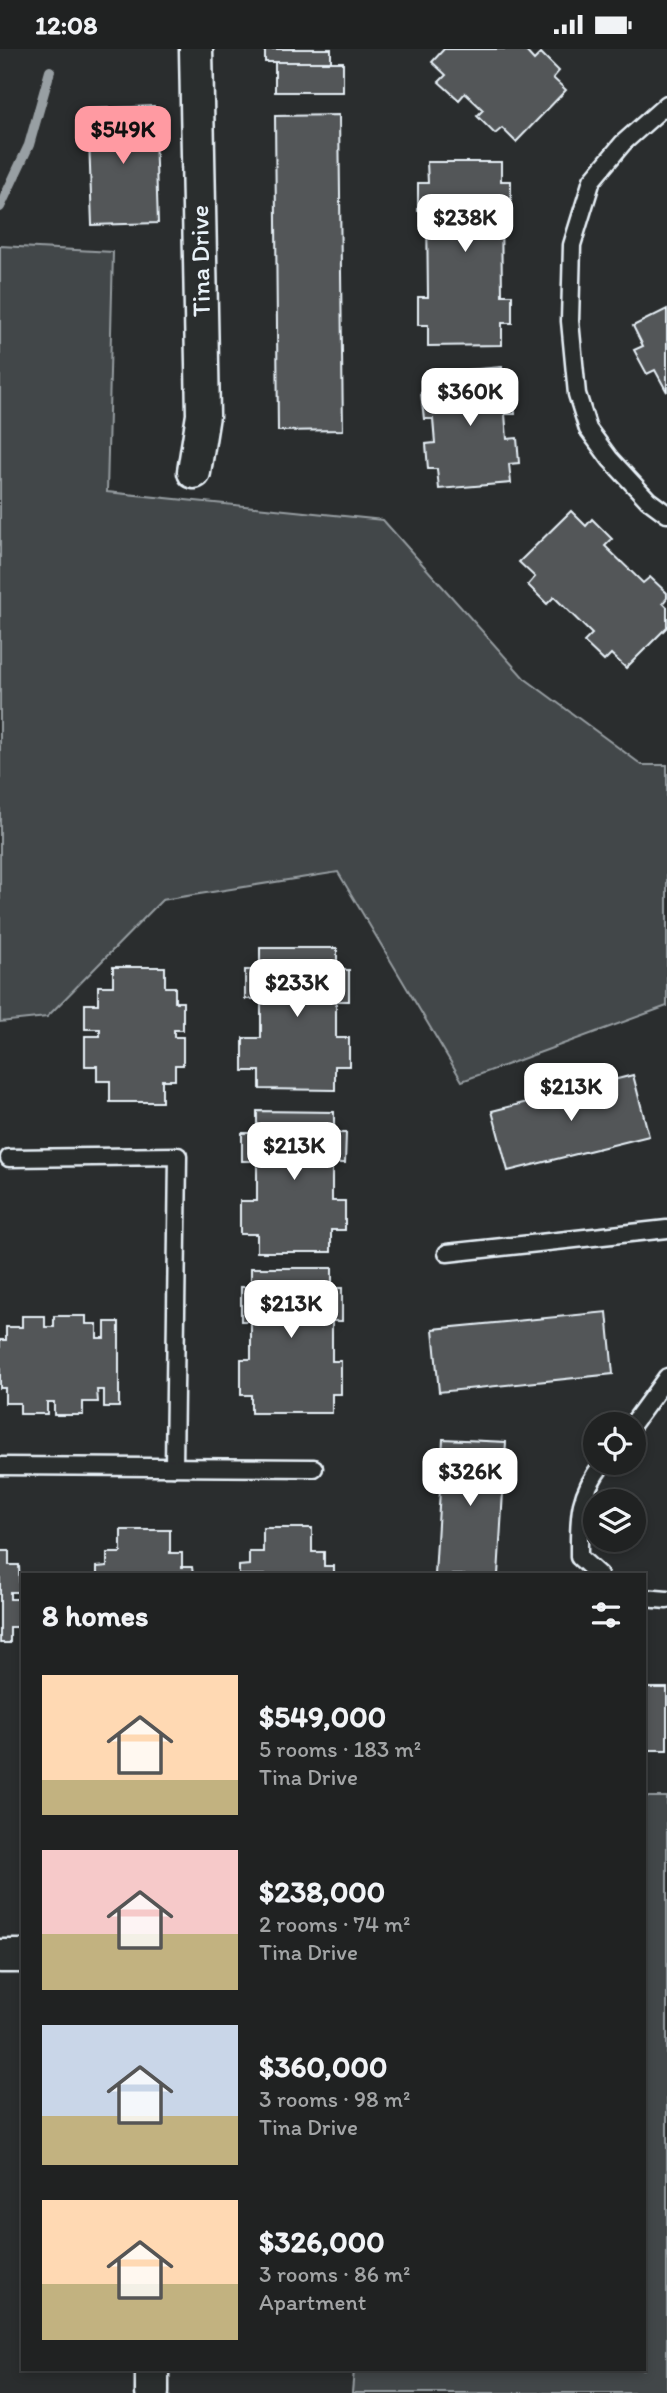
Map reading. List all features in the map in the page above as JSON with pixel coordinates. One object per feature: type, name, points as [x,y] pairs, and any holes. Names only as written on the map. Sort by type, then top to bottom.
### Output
[{"type":"street","name":"Tina Drive","points":[[194,472],[203,415],[197,49]]},
{"type":"street","points":[[0,1956],[21,1957]]},
{"type":"street","points":[[152,2371],[152,2393]]},
{"type":"lane","points":[[667,104],[623,143],[592,180],[572,245],[570,321],[577,394],[589,429],[610,459],[648,500],[667,514]]},
{"type":"lane","points":[[9,1158],[178,1156],[174,1467]]},
{"type":"lane","points":[[447,1253],[667,1229]]},
{"type":"lane","points":[[641,1412],[667,1377]]},
{"type":"lane","points":[[0,1466],[314,1468]]},
{"type":"lane","points":[[594,1475],[579,1510],[579,1557],[597,1573]]},
{"type":"lane","points":[[646,1598],[667,1600]]},
{"type":"shaded area","points":[[0,246],[113,252],[107,492],[383,520],[524,678],[642,765],[667,765],[667,1006],[462,1081],[338,872],[162,900],[47,1017],[0,1022]]},
{"type":"shaded area","points":[[646,1797],[667,1797],[667,2393],[352,2393],[354,2371],[646,2371]]},
{"type":"building","points":[[265,49],[331,49],[331,62],[265,62]]},
{"type":"building","points":[[444,49],[524,49],[534,60],[541,53],[559,71],[553,78],[566,90],[516,142],[502,128],[495,134],[477,116],[483,110],[465,93],[459,100],[439,82],[446,75],[432,62]]},
{"type":"building","points":[[275,62],[343,62],[343,92],[275,92]]},
{"type":"building","points":[[154,106],[158,223],[92,225],[88,109]]},
{"type":"building","points":[[339,115],[343,430],[278,431],[275,116]]},
{"type":"building","points":[[427,162],[501,162],[501,181],[511,181],[511,208],[501,208],[502,295],[512,295],[512,323],[502,323],[502,345],[428,346],[428,325],[418,325],[418,297],[428,297],[427,211],[418,211],[418,183],[428,183]]},
{"type":"building","points":[[667,309],[667,392],[655,370],[647,374],[634,350],[643,346],[633,326]]},
{"type":"building","points":[[502,367],[504,387],[513,386],[515,414],[505,414],[507,439],[517,438],[519,463],[509,464],[511,483],[439,489],[437,469],[428,469],[426,444],[435,443],[433,419],[424,419],[421,393],[430,392],[429,373]]},
{"type":"building","points":[[571,511],[586,526],[592,519],[612,539],[605,546],[643,583],[650,577],[667,593],[663,603],[667,607],[667,627],[626,668],[611,654],[604,661],[584,642],[592,634],[554,597],[547,604],[528,585],[535,577],[519,562]]},
{"type":"building","points":[[260,948],[337,948],[337,970],[349,970],[349,1001],[336,1001],[336,1038],[349,1038],[349,1066],[335,1066],[335,1090],[260,1089],[260,1071],[243,1071],[243,1038],[261,1038],[261,999],[245,999],[245,970],[260,970]]},
{"type":"building","points":[[113,967],[165,967],[165,987],[175,987],[175,1002],[183,1002],[183,1030],[174,1030],[174,1037],[183,1037],[183,1065],[175,1065],[175,1080],[162,1080],[162,1102],[110,1102],[110,1081],[97,1081],[97,1066],[85,1066],[85,1036],[100,1036],[100,1029],[85,1029],[85,1004],[98,1004],[98,986],[113,986]]},
{"type":"building","points":[[633,1075],[649,1136],[508,1171],[492,1111]]},
{"type":"building","points":[[257,1111],[334,1112],[334,1133],[346,1133],[345,1163],[332,1163],[332,1201],[345,1201],[345,1230],[331,1230],[331,1252],[257,1252],[257,1234],[240,1234],[240,1201],[257,1201],[257,1161],[242,1161],[242,1133],[257,1133]]},
{"type":"building","points":[[251,1268],[332,1268],[332,1288],[342,1288],[342,1321],[332,1321],[332,1361],[341,1361],[341,1394],[332,1394],[332,1413],[251,1413],[251,1395],[241,1395],[241,1359],[251,1359],[251,1321],[241,1321],[241,1287],[251,1287]]},
{"type":"building","points":[[607,1312],[613,1374],[439,1392],[433,1329]]},
{"type":"building","points":[[22,1316],[45,1316],[45,1327],[54,1327],[54,1316],[86,1316],[86,1324],[97,1324],[97,1338],[105,1338],[105,1322],[119,1322],[119,1407],[104,1407],[104,1390],[97,1390],[98,1402],[83,1402],[83,1415],[54,1415],[54,1402],[47,1402],[47,1414],[20,1414],[20,1403],[5,1403],[5,1388],[0,1388],[0,1340],[6,1340],[6,1327],[22,1327]]},
{"type":"building","points":[[443,1439],[506,1442],[498,1573],[435,1573]]},
{"type":"building","points":[[263,1528],[312,1528],[312,1552],[324,1552],[324,1566],[334,1566],[334,1573],[239,1573],[239,1566],[249,1565],[249,1552],[263,1552]]},
{"type":"building","points":[[121,1530],[170,1530],[170,1553],[182,1553],[182,1567],[192,1567],[193,1573],[97,1573],[97,1567],[107,1566],[107,1553],[121,1553]]},
{"type":"building","points":[[0,1551],[9,1551],[9,1565],[19,1565],[20,1592],[10,1592],[10,1599],[20,1599],[20,1627],[10,1627],[10,1643],[0,1643]]},
{"type":"building","points":[[646,1688],[667,1688],[667,1750],[646,1750]]},
{"type":"waterway","points":[[0,207],[29,145],[50,71]]}]
